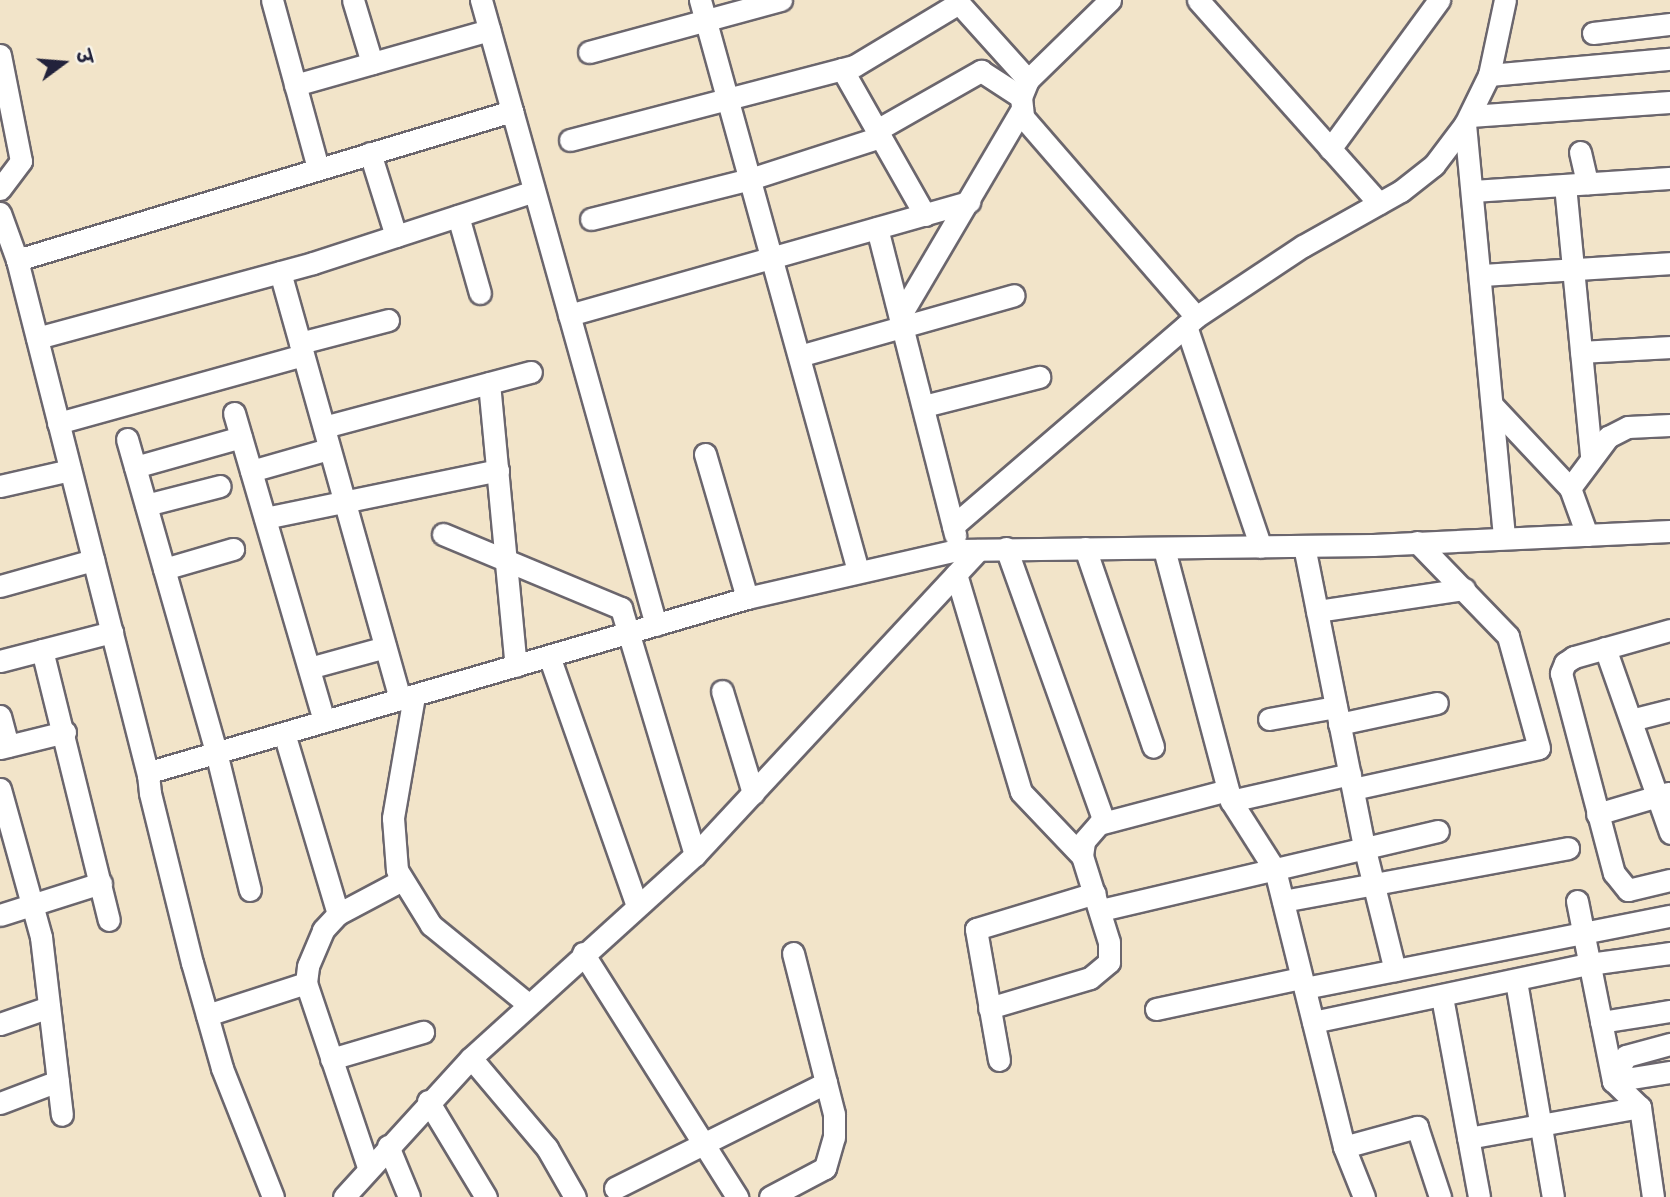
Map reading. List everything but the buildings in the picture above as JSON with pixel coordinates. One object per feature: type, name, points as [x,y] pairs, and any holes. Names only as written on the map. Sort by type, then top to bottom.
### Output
[{"type":"street","points":[[353,0],[372,63]]},
{"type":"street","points":[[481,0],[656,625]]},
{"type":"street","points":[[589,51],[703,10],[781,0]]},
{"type":"street","points":[[902,320],[970,202],[1024,95],[1110,0]]},
{"type":"street","points":[[1198,0],[1379,203]]},
{"type":"street","points":[[1330,149],[1439,0]]},
{"type":"street","points":[[953,526],[1191,321],[1303,246],[1379,203],[1434,165],[1468,120],[1489,75],[1504,8],[1489,0]]},
{"type":"street","points":[[276,1],[318,168]]},
{"type":"street","points":[[570,141],[842,69],[966,4],[1024,95],[1023,117],[1191,321],[1261,547]]},
{"type":"street","points":[[703,10],[858,571]]},
{"type":"street","points":[[1592,33],[1670,24]]},
{"type":"street","points":[[295,85],[489,30]]},
{"type":"street","points":[[0,55],[21,162],[0,189]]},
{"type":"street","points":[[1489,75],[1670,59]]},
{"type":"street","points":[[842,69],[925,215]]},
{"type":"street","points":[[591,219],[750,179],[879,134],[981,71],[1024,95]]},
{"type":"street","points":[[1468,120],[1670,102]]},
{"type":"street","points":[[17,260],[512,111]]},
{"type":"street","points":[[1468,120],[1472,191],[1504,538]]},
{"type":"street","points":[[1580,152],[1587,183]]},
{"type":"street","points":[[370,153],[396,236]]},
{"type":"street","points":[[1472,191],[1670,178]]},
{"type":"street","points":[[1565,185],[1591,456]]},
{"type":"street","points":[[37,338],[280,272],[534,191]]},
{"type":"street","points":[[569,315],[970,202]]},
{"type":"street","points":[[458,216],[480,293]]},
{"type":"street","points":[[2,222],[17,260],[207,1015],[222,1068],[273,1197]]},
{"type":"street","points":[[877,228],[953,526],[967,550]]},
{"type":"street","points":[[1481,275],[1670,263]]},
{"type":"street","points":[[280,272],[386,647],[407,697],[393,818],[402,880],[431,925],[528,1003]]},
{"type":"street","points":[[799,356],[902,320],[1014,295]]},
{"type":"street","points":[[58,423],[388,320]]},
{"type":"street","points":[[1581,352],[1670,347]]},
{"type":"street","points":[[324,427],[530,372]]},
{"type":"street","points":[[924,406],[1039,377]]},
{"type":"street","points":[[489,383],[516,666]]},
{"type":"street","points":[[1492,405],[1570,488],[1587,535]]},
{"type":"street","points":[[234,413],[324,721]]},
{"type":"street","points":[[1570,488],[1591,456],[1608,437],[1628,427],[1670,425]]},
{"type":"street","points":[[135,467],[242,437]]},
{"type":"street","points":[[127,439],[216,752],[250,890]]},
{"type":"street","points":[[251,471],[329,449]]},
{"type":"street","points":[[705,454],[747,598]]},
{"type":"street","points":[[0,486],[70,470]]},
{"type":"street","points":[[265,518],[498,470]]},
{"type":"street","points":[[146,505],[220,486]]},
{"type":"street","points":[[148,775],[216,752],[747,598],[858,571],[967,550],[1304,546],[1670,531]]},
{"type":"street","points":[[443,534],[621,608],[695,855]]},
{"type":"street","points":[[989,1008],[1102,971],[1109,962],[1109,942],[1083,856],[1084,841],[1104,822],[1230,796],[1351,782],[1539,748],[1508,636],[1417,542]]},
{"type":"street","points":[[1304,546],[1364,846],[1395,970]]},
{"type":"street","points":[[1006,548],[1104,822]]},
{"type":"street","points":[[1085,548],[1153,747]]},
{"type":"street","points":[[164,569],[233,549]]},
{"type":"street","points":[[1164,549],[1230,796],[1275,870],[1344,1147],[1364,1197]]},
{"type":"street","points":[[357,1186],[387,1146],[471,1058],[583,953],[695,855],[956,574],[967,550]]},
{"type":"street","points":[[0,586],[93,560]]},
{"type":"street","points":[[956,574],[1021,792],[1083,856]]},
{"type":"street","points":[[1317,611],[1464,589]]},
{"type":"street","points":[[1670,630],[1574,657],[1561,673],[1597,814],[1620,885],[1637,889],[1670,880]]},
{"type":"street","points":[[0,661],[112,632]]},
{"type":"street","points":[[309,668],[386,647]]},
{"type":"street","points":[[1605,648],[1631,720],[1664,794],[1670,833]]},
{"type":"street","points":[[42,650],[65,732],[109,919]]},
{"type":"street","points":[[550,656],[637,906]]},
{"type":"street","points":[[722,691],[753,793]]},
{"type":"street","points":[[1269,719],[1338,715],[1437,703]]},
{"type":"street","points":[[1631,720],[1670,710]]},
{"type":"street","points":[[0,716],[4,747],[65,732]]},
{"type":"street","points":[[284,733],[338,915]]},
{"type":"street","points":[[0,789],[33,902],[62,1115]]},
{"type":"street","points":[[1597,814],[1664,794]]},
{"type":"street","points":[[999,1060],[976,929],[1098,902],[1275,870],[1364,846],[1438,831]]},
{"type":"street","points":[[1283,901],[1568,848]]},
{"type":"street","points":[[357,1186],[331,1059],[306,984],[308,967],[323,930],[338,915],[402,880]]},
{"type":"street","points":[[0,915],[33,902],[101,883]]},
{"type":"street","points":[[1577,901],[1613,1081],[1640,1107],[1653,1197]]},
{"type":"street","points":[[1156,1009],[1395,970],[1582,930],[1670,916]]},
{"type":"street","points":[[583,953],[737,1197]]},
{"type":"street","points":[[771,1197],[815,1176],[831,1156],[834,1114],[793,953]]},
{"type":"street","points":[[1313,1022],[1589,964],[1670,953]]},
{"type":"street","points":[[1516,981],[1553,1197]]},
{"type":"street","points":[[207,1015],[306,984]]},
{"type":"street","points":[[1442,997],[1479,1197]]},
{"type":"street","points":[[2,1019],[49,1007]]},
{"type":"street","points":[[1601,1023],[1670,1011]]},
{"type":"street","points":[[331,1059],[423,1032]]},
{"type":"street","points":[[1613,1081],[1626,1056],[1670,1044]]},
{"type":"street","points":[[471,1058],[547,1148],[575,1197]]},
{"type":"street","points":[[1613,1081],[1670,1072]]},
{"type":"street","points":[[0,1103],[58,1081]]},
{"type":"street","points":[[615,1188],[826,1083]]},
{"type":"street","points":[[428,1101],[486,1197]]},
{"type":"street","points":[[1468,1138],[1640,1107]]},
{"type":"street","points":[[1344,1147],[1417,1127],[1440,1197]]},
{"type":"street","points":[[387,1146],[409,1197]]}]
